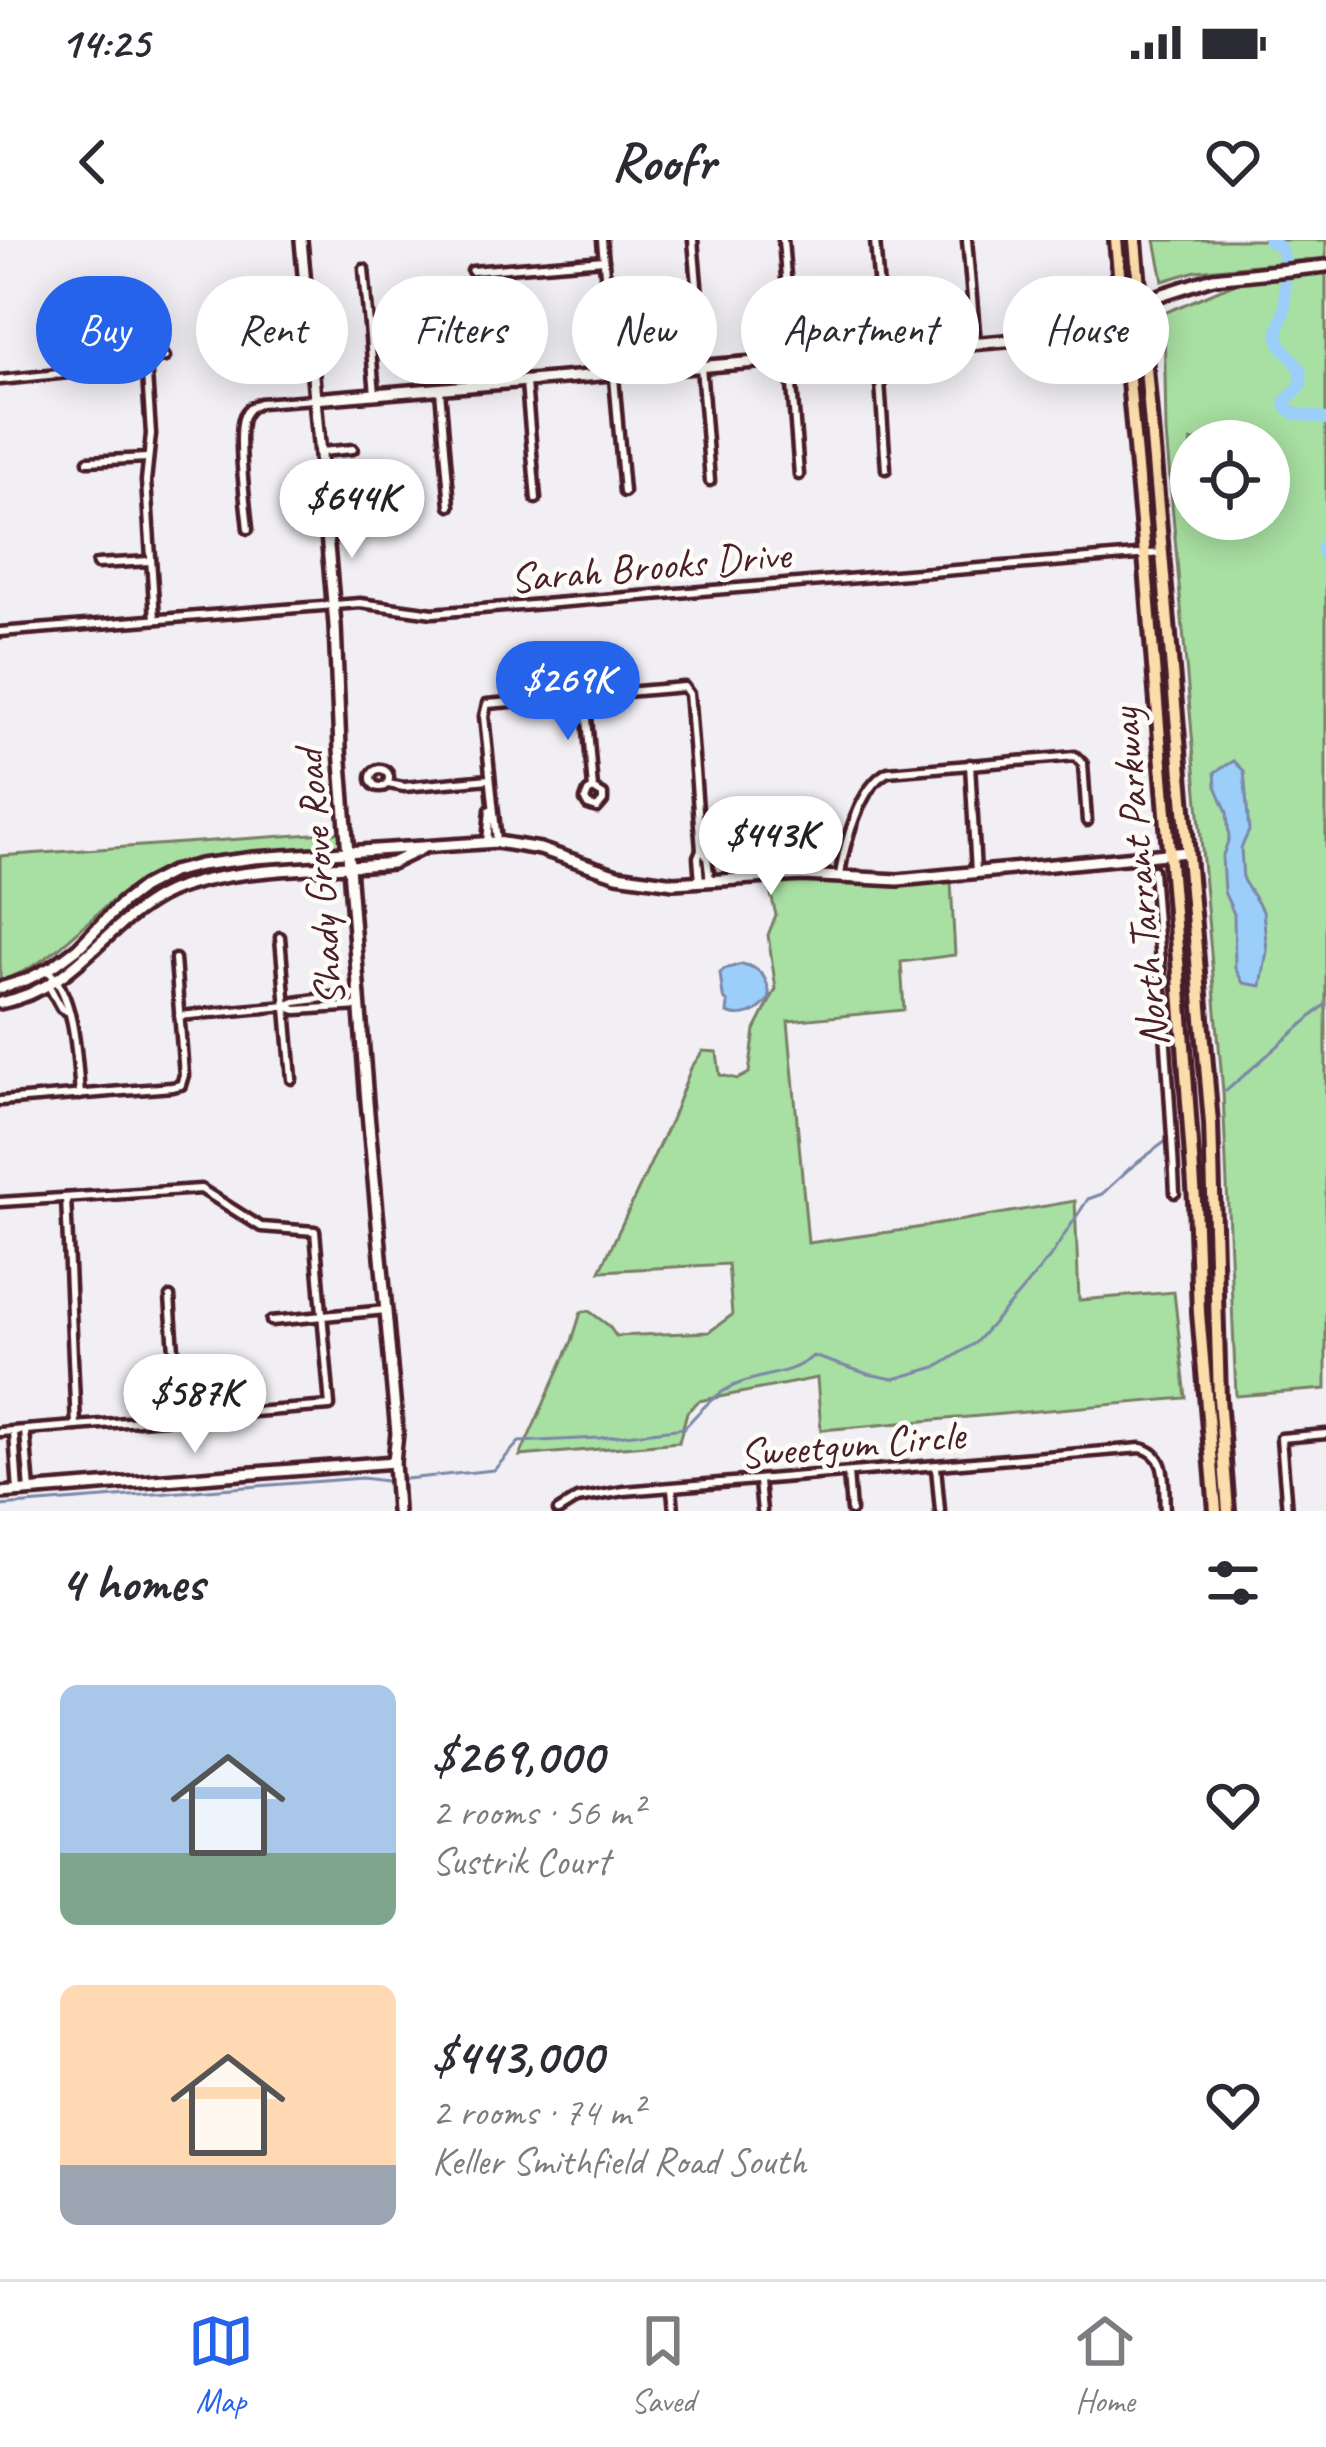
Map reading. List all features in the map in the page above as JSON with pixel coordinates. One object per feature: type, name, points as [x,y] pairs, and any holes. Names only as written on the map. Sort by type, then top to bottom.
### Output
[{"type":"main road","name":"Shady Grove Road","points":[[301,240],[397,1433],[397,1511]]},
{"type":"main road","name":"North Tarrant Parkway","points":[[1116,240],[1120,276]]},
{"type":"main road","name":"North Tarrant Parkway","points":[[1136,240],[1140,276]]},
{"type":"main road","points":[[1169,292],[1213,278],[1326,266]]},
{"type":"main road","points":[[314,399],[501,384]]},
{"type":"main road","name":"North Tarrant Parkway","points":[[1130,384],[1178,961],[1198,1304],[1216,1511]]},
{"type":"main road","name":"North Tarrant Parkway","points":[[1149,384],[1211,1123],[1219,1398],[1228,1511]]},
{"type":"main road","points":[[1155,692],[1175,690]]},
{"type":"main road","points":[[0,988],[48,970],[143,886],[172,872],[254,858],[492,842],[540,849],[632,879],[674,883],[802,875],[898,880],[1187,852]]},
{"type":"main road","points":[[0,1003],[53,982],[79,965],[132,915],[182,887],[233,876],[392,863],[427,846]]},
{"type":"main road","points":[[0,1493],[394,1468]]},
{"type":"street","points":[[602,240],[605,276]]},
{"type":"street","points":[[693,240],[696,276]]},
{"type":"street","points":[[783,240],[786,276]]},
{"type":"street","points":[[875,240],[878,276]]},
{"type":"street","points":[[967,240],[970,276]]},
{"type":"street","points":[[472,271],[604,260]]},
{"type":"street","points":[[364,269],[375,394]]},
{"type":"street","points":[[0,380],[36,376]]},
{"type":"street","points":[[148,384],[154,620]]},
{"type":"street","points":[[526,384],[536,499]]},
{"type":"street","points":[[615,384],[624,492]]},
{"type":"street","points":[[702,384],[710,481]]},
{"type":"street","points":[[792,384],[799,476]]},
{"type":"street","points":[[880,384],[886,469]]},
{"type":"street","points":[[440,389],[449,506]]},
{"type":"street","points":[[248,529],[244,416],[260,404],[314,399]]},
{"type":"street","points":[[321,452],[352,449]]},
{"type":"street","points":[[88,461],[147,458]]},
{"type":"street","name":"Sarah Brooks Drive","points":[[0,632],[333,604],[378,604],[434,613],[1163,553]]},
{"type":"street","points":[[97,565],[150,561]]},
{"type":"street","points":[[492,842],[485,707],[491,702],[678,686],[687,690],[698,857],[705,881]]},
{"type":"street","points":[[585,694],[593,789]]},
{"type":"street","points":[[840,877],[845,844],[871,786],[892,771],[1071,756],[1081,761],[1088,821]]},
{"type":"street","points":[[970,764],[976,873]]},
{"type":"street","points":[[388,784],[404,787],[489,779]]},
{"type":"street","points":[[1153,870],[1175,1193]]},
{"type":"street","points":[[280,937],[292,1078]]},
{"type":"street","points":[[0,1101],[181,1084],[175,959]]},
{"type":"street","points":[[1160,962],[1178,961]]},
{"type":"street","points":[[48,970],[75,1039],[80,1095]]},
{"type":"street","points":[[179,1016],[286,1006],[296,1010],[360,999]]},
{"type":"street","points":[[0,1202],[201,1189],[261,1228],[315,1231],[330,1406],[0,1432]]},
{"type":"street","points":[[66,1198],[76,1426]]},
{"type":"street","points":[[170,1297],[179,1417]]},
{"type":"street","points":[[271,1322],[386,1310]]},
{"type":"street","points":[[24,1492],[25,1431]]},
{"type":"street","points":[[14,1432],[24,1492]]},
{"type":"street","points":[[1287,1511],[1281,1438],[1326,1434]]},
{"type":"street","name":"Sweetgum Circle","points":[[558,1511],[593,1495],[1141,1448],[1154,1451],[1161,1459],[1165,1511]]},
{"type":"street","points":[[936,1466],[940,1511]]},
{"type":"street","points":[[848,1473],[851,1511]]},
{"type":"street","points":[[759,1482],[762,1511]]},
{"type":"street","points":[[672,1488],[674,1511]]},
{"type":"green space","points":[[1155,240],[1326,240],[1326,258],[1196,271],[1169,279],[1162,276]]},
{"type":"green space","points":[[1326,271],[1326,1389],[1236,1396],[1223,1092],[1175,540],[1290,540],[1290,420],[1170,420],[1170,480],[1165,384],[1169,384],[1169,311],[1245,279]]},
{"type":"green space","points":[[340,832],[340,847],[229,854],[175,865],[126,890],[37,964],[0,981],[0,856]]},
{"type":"green space","points":[[829,881],[895,887],[951,882],[955,955],[901,962],[904,1010],[788,1021],[808,1243],[1075,1201],[1079,1300],[1174,1292],[1186,1398],[821,1430],[817,1378],[699,1401],[687,1412],[679,1442],[520,1456],[581,1312],[589,1311],[616,1336],[709,1332],[732,1315],[728,1264],[600,1271],[691,1068],[703,1051],[717,1052],[720,1075],[738,1079],[749,1073],[755,1030],[776,989],[768,935],[776,915],[770,891],[777,883]]},
{"type":"water","points":[[1234,761],[1244,771],[1249,831],[1241,848],[1243,880],[1263,911],[1267,951],[1261,986],[1243,983],[1235,968],[1234,914],[1224,892],[1222,858],[1229,838],[1215,772]]},
{"type":"water","points":[[742,964],[763,975],[770,998],[739,1016],[727,1013],[720,973]]},
{"type":"waterway","points":[[1269,240],[1281,248],[1284,258],[1285,308],[1277,334],[1301,370],[1301,386],[1285,401],[1286,407],[1293,413],[1326,419]]},
{"type":"waterway","points":[[1326,542],[1322,549],[1326,560]]},
{"type":"waterway","points":[[1226,1091],[1326,1004]]},
{"type":"waterway","points":[[0,1506],[494,1470],[519,1442],[684,1428],[730,1387],[787,1370],[813,1356],[894,1379],[939,1366],[975,1343],[1018,1295],[1088,1199],[1102,1194],[1166,1141]]}]
